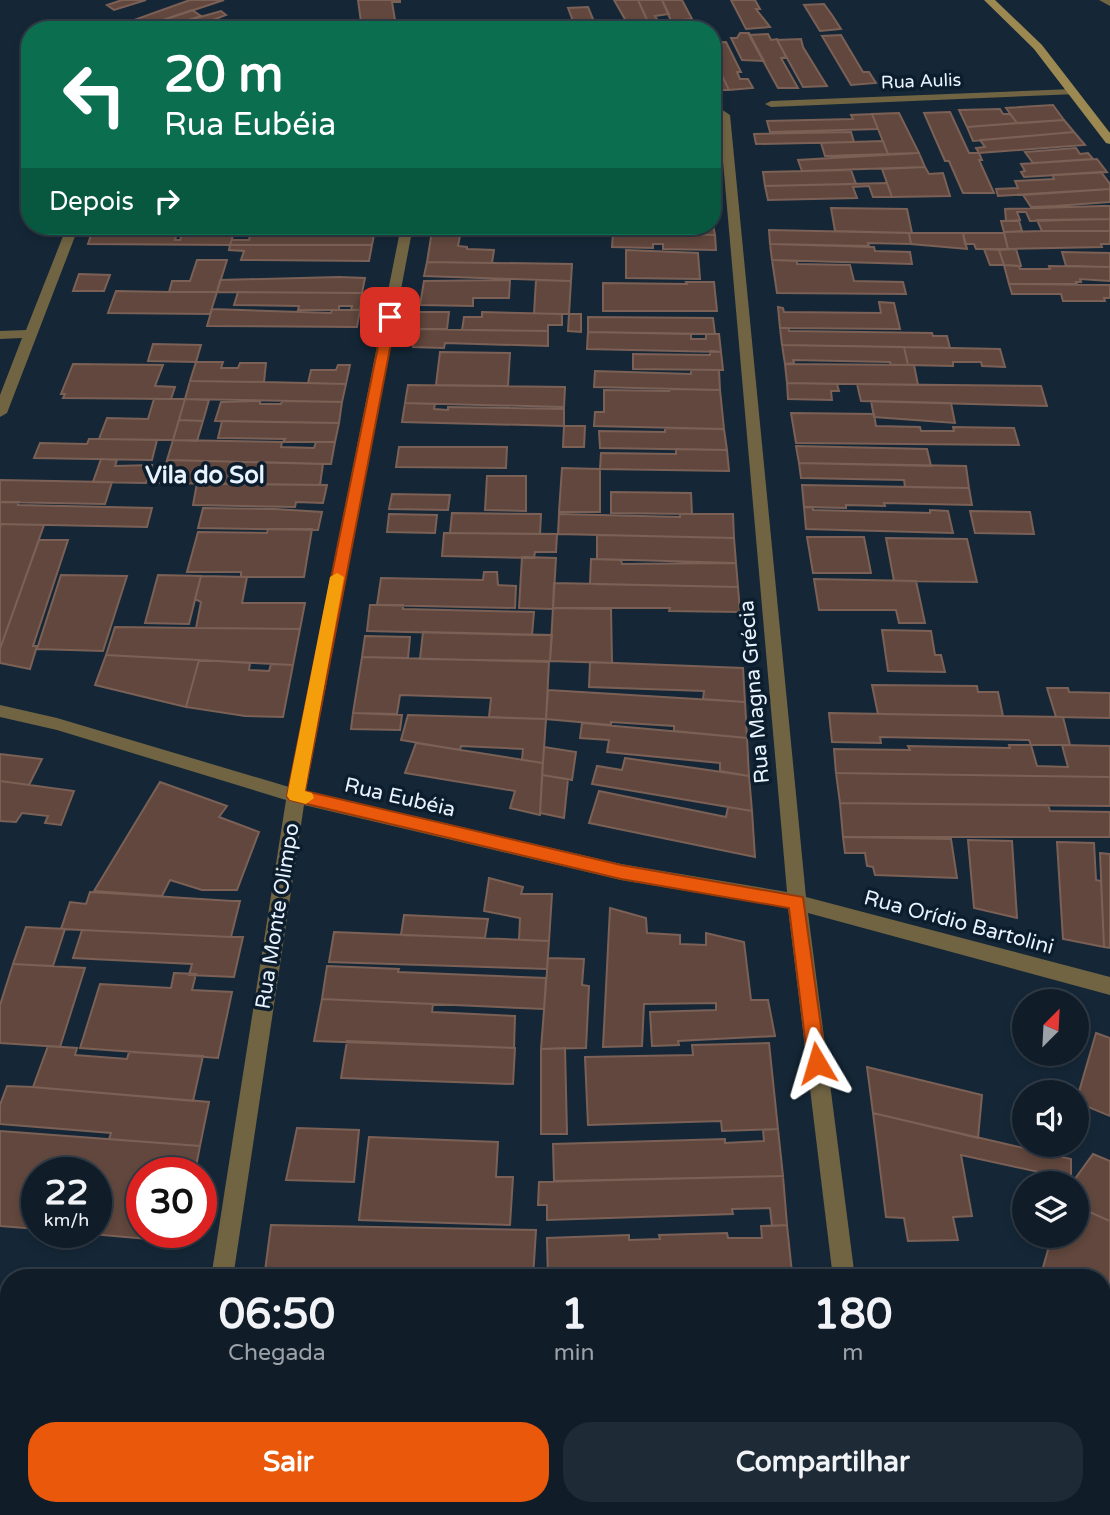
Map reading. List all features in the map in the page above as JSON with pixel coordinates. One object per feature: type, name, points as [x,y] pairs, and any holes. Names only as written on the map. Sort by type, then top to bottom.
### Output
[{"type":"street","points":[[989,0],[1038,47],[1110,142]]},
{"type":"street","points":[[1104,0],[1110,3]]},
{"type":"street","name":"Rua Aulis","points":[[771,104],[1073,92]]},
{"type":"street","name":"Rua Magna Grécia","points":[[721,113],[724,115],[797,902],[843,1269]]},
{"type":"street","points":[[0,413],[69,235]]},
{"type":"street","name":"Rua Monte Olimpo","points":[[223,1269],[296,796],[405,235]]},
{"type":"street","points":[[0,335],[30,334]]},
{"type":"street","name":"Rua Eubéia","points":[[0,711],[57,724],[296,796],[621,872],[797,902]]},
{"type":"street","name":"Rua Orídio Bartolini","points":[[797,902],[1110,986]]},
{"type":"building","points":[[122,0],[146,0],[114,10],[107,5]]},
{"type":"building","points":[[190,0],[224,0],[160,21],[131,21]]},
{"type":"building","points":[[358,0],[400,0],[392,2],[395,20],[361,21]]},
{"type":"building","points":[[614,0],[638,0],[647,20],[626,21]]},
{"type":"building","points":[[638,0],[662,0],[669,14],[655,16],[658,21],[648,21]]},
{"type":"building","points":[[662,0],[682,0],[692,19],[671,21]]},
{"type":"building","points":[[731,0],[755,0],[760,9],[756,9],[770,27],[746,29]]},
{"type":"building","points":[[824,4],[841,29],[820,31],[804,5]]},
{"type":"building","points":[[588,7],[594,21],[573,21],[568,8]]},
{"type":"building","points":[[192,10],[201,16],[186,21],[160,21]]},
{"type":"building","points":[[221,11],[226,15],[210,21],[193,19]]},
{"type":"building","points":[[740,33],[749,33],[764,61],[742,60],[731,38],[737,38]]},
{"type":"building","points":[[768,34],[771,40],[777,39],[786,57],[781,58],[798,88],[778,88],[749,35]]},
{"type":"building","points":[[841,35],[863,72],[869,72],[876,83],[851,85],[822,36]]},
{"type":"building","points":[[801,39],[803,47],[827,86],[803,87],[777,40]]},
{"type":"building","points":[[721,42],[726,42],[741,72],[737,72],[740,79],[748,79],[753,88],[729,90],[721,74]]},
{"type":"building","points":[[721,74],[729,90],[721,90]]},
{"type":"building","points":[[1053,105],[1064,120],[1017,123],[1006,108]]},
{"type":"building","points":[[1000,109],[1003,114],[1010,114],[1017,123],[967,127],[959,110]]},
{"type":"building","points":[[950,112],[969,153],[979,153],[982,160],[979,160],[994,193],[963,193],[949,161],[945,161],[924,113]]},
{"type":"building","points":[[899,113],[919,153],[888,154],[872,114]]},
{"type":"building","points":[[872,114],[878,129],[770,132],[767,121],[853,119],[851,115]]},
{"type":"building","points":[[1064,120],[1074,132],[973,141],[967,127]]},
{"type":"building","points":[[851,132],[854,142],[756,144],[754,134]]},
{"type":"building","points":[[1074,132],[1085,145],[979,153],[976,148],[985,147],[980,140]]},
{"type":"building","points":[[883,141],[888,154],[825,156],[821,143]]},
{"type":"building","points":[[1076,148],[1080,154],[1088,153],[1093,159],[1033,163],[1025,152]]},
{"type":"building","points":[[919,153],[925,167],[802,171],[798,160]]},
{"type":"building","points":[[1097,159],[1107,172],[1024,177],[1021,172],[1025,171],[1021,164]]},
{"type":"building","points":[[925,167],[929,174],[943,173],[950,196],[892,197],[882,169]]},
{"type":"building","points":[[851,170],[856,184],[765,186],[763,172]]},
{"type":"building","points":[[1101,172],[1110,184],[1110,189],[998,196],[996,189],[1018,188],[1015,181],[1054,179],[1052,175]]},
{"type":"building","points":[[887,183],[892,197],[873,197],[869,186],[853,187],[857,198],[768,200],[765,186]]},
{"type":"building","points":[[1110,189],[1110,202],[1055,206],[1031,207],[1023,195]]},
{"type":"building","points":[[1110,206],[1110,219],[1030,221],[1026,212],[1017,212],[1020,220],[1006,221],[1005,209]]},
{"type":"building","points":[[831,208],[907,209],[912,233],[835,231]]},
{"type":"building","points":[[1110,219],[1110,231],[1042,231],[1037,220]]},
{"type":"building","points":[[1001,221],[1019,221],[1022,231],[1004,232]]},
{"type":"building","points":[[769,230],[909,233],[911,244],[770,244]]},
{"type":"building","points":[[1110,231],[1110,244],[1101,244],[1102,247],[1008,249],[1004,232]]},
{"type":"building","points":[[909,233],[963,233],[967,249],[911,244]]},
{"type":"building","points":[[963,233],[1004,233],[1008,249],[976,249],[974,244],[965,244]]},
{"type":"building","points":[[91,235],[176,235],[175,240],[180,240],[182,235],[233,235],[230,245],[88,244]]},
{"type":"building","points":[[250,235],[374,235],[372,245],[230,245],[232,240],[249,240]]},
{"type":"building","points":[[431,235],[460,235],[458,246],[494,250],[492,263],[427,262]]},
{"type":"building","points":[[613,235],[715,235],[716,250],[663,249],[663,244],[653,244],[653,248],[612,247]]},
{"type":"building","points":[[770,244],[874,247],[875,251],[910,252],[912,264],[772,260]]},
{"type":"building","points":[[230,245],[372,245],[369,261],[241,260],[244,251],[229,250]]},
{"type":"building","points":[[984,249],[999,250],[1004,265],[990,265]]},
{"type":"building","points":[[1016,249],[1021,266],[1004,265],[999,250]]},
{"type":"building","points":[[626,250],[698,253],[700,279],[626,278]]},
{"type":"building","points":[[1062,252],[1110,253],[1110,267],[1066,266]]},
{"type":"building","points":[[197,260],[227,260],[217,292],[169,292],[172,281],[190,281]]},
{"type":"building","points":[[772,260],[797,261],[797,264],[850,265],[854,281],[903,282],[906,294],[777,293]]},
{"type":"building","points":[[427,262],[572,264],[571,281],[424,276]]},
{"type":"building","points":[[1004,265],[1019,266],[1020,269],[1050,269],[1049,266],[1110,267],[1110,281],[1080,279],[1081,282],[1076,282],[1077,284],[1009,284]]},
{"type":"building","points":[[79,274],[110,275],[104,291],[73,291]]},
{"type":"building","points":[[365,278],[362,293],[217,292],[220,280]]},
{"type":"building","points":[[510,280],[509,298],[473,298],[473,306],[420,305],[424,281]]},
{"type":"building","points":[[536,280],[571,281],[569,314],[534,314]]},
{"type":"building","points":[[686,282],[714,282],[717,311],[603,311],[603,283],[687,284]]},
{"type":"building","points":[[1009,284],[1110,285],[1110,298],[1104,298],[1105,301],[1063,301],[1061,294],[1012,294]]},
{"type":"building","points":[[116,291],[217,292],[210,314],[108,313]]},
{"type":"building","points":[[238,292],[362,293],[360,310],[351,310],[352,306],[339,306],[339,310],[298,310],[299,306],[234,305]]},
{"type":"building","points":[[879,302],[894,303],[900,329],[780,328],[778,307],[783,308],[784,312],[881,313]]},
{"type":"building","points":[[212,309],[331,313],[332,310],[360,310],[357,327],[207,326]]},
{"type":"building","points":[[419,312],[449,312],[447,329],[416,329]]},
{"type":"building","points":[[482,312],[562,314],[562,325],[548,325],[548,331],[462,330],[464,317],[482,317]]},
{"type":"building","points":[[569,314],[581,314],[581,332],[568,331]]},
{"type":"building","points":[[588,317],[713,318],[715,334],[588,332]]},
{"type":"building","points":[[780,328],[789,328],[789,331],[932,333],[933,336],[947,336],[950,348],[782,345]]},
{"type":"building","points":[[416,329],[548,331],[548,346],[445,343],[444,348],[413,347]]},
{"type":"building","points":[[588,332],[691,334],[691,339],[706,339],[706,334],[719,334],[721,352],[587,349]]},
{"type":"building","points":[[153,344],[201,345],[196,362],[148,361]]},
{"type":"building","points":[[782,345],[904,347],[908,365],[891,365],[890,362],[793,360],[794,363],[785,364]]},
{"type":"building","points":[[904,347],[1000,349],[1005,367],[982,366],[981,362],[953,362],[953,366],[908,365]]},
{"type":"building","points":[[710,351],[721,352],[723,370],[633,369],[633,354],[710,355]]},
{"type":"building","points":[[440,352],[510,353],[508,386],[436,385]]},
{"type":"building","points":[[196,362],[223,362],[221,368],[238,368],[240,363],[266,363],[264,382],[190,381]]},
{"type":"building","points":[[73,364],[163,365],[155,386],[175,387],[171,399],[63,398],[65,394],[61,394]]},
{"type":"building","points":[[785,364],[914,365],[918,385],[787,383]]},
{"type":"building","points":[[338,365],[350,365],[346,384],[308,383],[311,370],[336,370]]},
{"type":"building","points":[[691,370],[719,370],[720,390],[594,387],[595,371],[691,374]]},
{"type":"building","points":[[190,381],[346,384],[342,402],[185,399]]},
{"type":"building","points":[[787,383],[837,384],[839,391],[831,391],[832,400],[788,399]]},
{"type":"building","points":[[857,384],[1041,386],[1047,406],[861,401]]},
{"type":"building","points":[[408,385],[565,387],[564,407],[405,403]]},
{"type":"building","points":[[604,390],[720,390],[724,429],[594,426],[595,412],[604,412]]},
{"type":"building","points":[[154,399],[185,399],[173,440],[99,439],[107,418],[148,419]]},
{"type":"building","points":[[185,399],[209,400],[203,421],[179,420]]},
{"type":"building","points":[[260,401],[260,404],[281,404],[282,401],[342,402],[339,423],[215,421],[221,402]]},
{"type":"building","points":[[871,401],[951,403],[955,423],[874,417]]},
{"type":"building","points":[[405,403],[435,404],[434,409],[448,410],[448,407],[564,409],[564,426],[402,422]]},
{"type":"building","points":[[791,413],[874,414],[876,426],[920,427],[921,431],[954,431],[953,427],[1014,428],[1019,445],[796,443]]},
{"type":"building","points":[[179,420],[203,421],[197,441],[173,440]]},
{"type":"building","points":[[222,421],[339,423],[335,442],[283,442],[285,439],[218,438]]},
{"type":"building","points":[[564,426],[585,426],[584,447],[563,447]]},
{"type":"building","points":[[665,428],[724,429],[727,450],[600,448],[599,431],[665,432]]},
{"type":"building","points":[[89,439],[157,440],[152,460],[34,458],[40,443],[87,444]]},
{"type":"building","points":[[173,440],[282,442],[281,447],[314,448],[316,442],[335,442],[331,464],[167,460]]},
{"type":"building","points":[[796,446],[927,449],[931,466],[799,463]]},
{"type":"building","points":[[399,447],[507,447],[506,468],[396,467]]},
{"type":"building","points":[[676,449],[727,450],[729,471],[600,469],[601,453],[676,454]]},
{"type":"building","points":[[101,459],[117,460],[115,466],[152,465],[146,483],[93,482]]},
{"type":"building","points":[[167,460],[323,464],[320,485],[160,483]]},
{"type":"building","points":[[799,463],[966,466],[969,488],[905,487],[904,480],[801,478]]},
{"type":"building","points":[[562,468],[600,469],[600,512],[559,512]]},
{"type":"building","points":[[487,476],[526,476],[526,511],[485,510]]},
{"type":"building","points":[[0,480],[112,482],[105,504],[0,502]]},
{"type":"building","points":[[197,483],[327,485],[323,503],[296,502],[295,507],[193,505]]},
{"type":"building","points":[[802,485],[969,488],[972,505],[884,503],[885,506],[804,507]]},
{"type":"building","points":[[611,492],[691,493],[692,514],[611,513]]},
{"type":"building","points":[[392,494],[450,495],[448,510],[389,509]]},
{"type":"building","points":[[0,502],[19,502],[18,505],[152,508],[147,527],[0,524]]},
{"type":"building","points":[[804,507],[813,507],[813,510],[930,513],[930,510],[948,511],[953,533],[806,529]]},
{"type":"building","points":[[203,508],[322,512],[318,530],[198,528]]},
{"type":"building","points":[[970,511],[1030,512],[1034,534],[975,533]]},
{"type":"building","points":[[452,513],[541,514],[540,534],[450,533]]},
{"type":"building","points":[[389,514],[437,515],[435,533],[387,532]]},
{"type":"building","points":[[559,514],[680,517],[680,514],[733,514],[734,538],[558,534]]},
{"type":"building","points":[[1,524],[44,525],[0,649],[0,528]]},
{"type":"building","points":[[268,529],[312,529],[304,577],[241,577],[241,572],[187,572],[198,532],[267,533]]},
{"type":"building","points":[[444,533],[557,534],[556,552],[535,552],[534,558],[442,556]]},
{"type":"building","points":[[597,535],[734,538],[736,563],[597,559]]},
{"type":"building","points":[[807,537],[864,537],[871,573],[813,573]]},
{"type":"building","points":[[886,538],[967,539],[977,582],[894,581]]},
{"type":"building","points":[[39,540],[68,540],[33,646],[37,646],[30,669],[0,663],[0,649]]},
{"type":"building","points":[[522,557],[556,558],[553,609],[519,608]]},
{"type":"building","points":[[591,559],[621,560],[622,564],[736,563],[738,587],[590,584]]},
{"type":"building","points":[[484,572],[497,572],[498,585],[516,586],[515,608],[377,605],[381,578],[483,580]]},
{"type":"building","points":[[61,575],[127,576],[103,651],[37,649]]},
{"type":"building","points":[[158,575],[201,576],[189,624],[145,623]]},
{"type":"building","points":[[201,576],[247,577],[242,603],[305,603],[300,629],[196,628],[201,602],[195,599]]},
{"type":"building","points":[[814,579],[916,581],[925,623],[899,623],[896,610],[819,610]]},
{"type":"building","points":[[554,583],[738,587],[740,612],[669,611],[670,608],[553,608]]},
{"type":"building","points":[[370,605],[403,605],[403,609],[534,612],[532,635],[367,631]]},
{"type":"building","points":[[553,608],[611,609],[612,663],[550,661]]},
{"type":"building","points":[[115,627],[300,629],[293,665],[106,655]]},
{"type":"building","points":[[882,630],[931,631],[935,655],[941,655],[945,672],[888,671]]},
{"type":"building","points":[[423,632],[552,635],[550,661],[420,659]]},
{"type":"building","points":[[365,636],[410,637],[408,658],[362,657]]},
{"type":"building","points":[[106,655],[199,660],[186,707],[95,685]]},
{"type":"building","points":[[362,657],[549,662],[546,719],[489,717],[491,698],[400,695],[397,714],[353,713]]},
{"type":"building","points":[[199,660],[250,663],[249,670],[269,671],[271,664],[293,665],[283,717],[245,716],[186,707]]},
{"type":"building","points":[[590,662],[743,668],[745,702],[703,699],[704,691],[589,687]]},
{"type":"building","points":[[872,685],[977,686],[978,692],[998,692],[1003,716],[878,714]]},
{"type":"building","points":[[1047,688],[1068,688],[1069,692],[1110,693],[1110,718],[1056,717]]},
{"type":"building","points":[[548,690],[745,702],[747,738],[674,731],[674,726],[611,722],[611,725],[546,719]]},
{"type":"building","points":[[353,713],[402,715],[400,730],[351,729]]},
{"type":"building","points":[[829,713],[1063,717],[1070,745],[1031,745],[1029,740],[880,737],[881,743],[832,742]]},
{"type":"building","points":[[408,715],[546,719],[543,763],[522,760],[523,749],[461,746],[460,750],[401,740]]},
{"type":"building","points":[[582,723],[747,738],[749,776],[720,771],[720,763],[607,752],[609,740],[580,738]]},
{"type":"building","points":[[416,743],[543,763],[540,815],[510,808],[515,791],[405,773]]},
{"type":"building","points":[[1009,745],[1031,745],[1037,766],[1068,767],[1062,745],[1110,746],[1110,777],[836,773],[834,749],[910,750],[908,746],[1010,748]]},
{"type":"building","points":[[544,747],[576,752],[572,780],[542,775]]},
{"type":"building","points":[[0,754],[42,759],[29,785],[0,781]]},
{"type":"building","points":[[625,758],[749,776],[752,811],[592,784],[597,766],[622,770]]},
{"type":"building","points":[[836,773],[1110,777],[1110,806],[840,803]]},
{"type":"building","points":[[542,775],[568,779],[564,818],[540,813]]},
{"type":"building","points":[[0,781],[74,791],[61,825],[45,823],[48,816],[22,813],[16,822],[0,821]]},
{"type":"building","points":[[160,782],[227,806],[219,817],[259,832],[237,890],[202,890],[170,880],[162,896],[94,891]]},
{"type":"building","points":[[599,791],[726,817],[728,807],[752,811],[755,857],[589,823]]},
{"type":"building","points":[[840,803],[1048,805],[1050,811],[1110,812],[1110,837],[843,837]]},
{"type":"building","points":[[843,837],[951,839],[957,878],[875,875],[873,867],[867,866],[865,853],[845,853]]},
{"type":"building","points":[[968,840],[1012,841],[1017,918],[974,908]]},
{"type":"building","points":[[1057,842],[1094,843],[1096,880],[1101,881],[1104,947],[1063,939]]},
{"type":"building","points":[[1100,853],[1110,854],[1110,948],[1104,947]]},
{"type":"building","points":[[489,878],[523,887],[521,894],[552,894],[549,941],[519,940],[520,918],[484,911]]},
{"type":"building","points":[[90,892],[240,901],[231,937],[61,929],[70,902],[86,904]]},
{"type":"building","points":[[610,908],[646,918],[647,933],[680,935],[680,944],[706,945],[706,933],[744,942],[751,1000],[768,1000],[775,1036],[678,1041],[679,1045],[652,1046],[650,1012],[716,1010],[716,1003],[644,1004],[642,1046],[603,1047]]},
{"type":"building","points":[[404,915],[488,919],[485,938],[401,935]]},
{"type":"building","points":[[26,927],[65,929],[53,966],[13,964]]},
{"type":"building","points":[[82,930],[243,937],[234,977],[189,975],[192,964],[73,958]]},
{"type":"building","points":[[334,932],[549,941],[547,969],[329,962]]},
{"type":"building","points":[[548,958],[584,959],[582,985],[589,986],[586,1048],[541,1049]]},
{"type":"building","points":[[13,964],[85,968],[60,1047],[0,1043],[0,1005]]},
{"type":"building","points":[[327,966],[399,969],[398,972],[546,978],[544,1009],[322,999]]},
{"type":"building","points":[[174,973],[196,974],[192,990],[232,992],[218,1058],[80,1048],[100,984],[171,988]]},
{"type":"building","points":[[322,999],[433,1004],[432,1012],[515,1016],[514,1048],[314,1041]]},
{"type":"building","points":[[1096,1033],[1110,1038],[1110,1116],[1089,1107],[1089,1080],[1082,1080],[1086,1066],[1089,1066]]},
{"type":"building","points":[[347,1041],[515,1048],[513,1084],[341,1078]]},
{"type":"building","points":[[769,1043],[778,1129],[722,1131],[721,1121],[588,1125],[585,1057],[693,1055],[692,1045]]},
{"type":"building","points":[[48,1046],[77,1048],[75,1055],[127,1059],[129,1052],[203,1056],[193,1101],[33,1087]]},
{"type":"building","points":[[565,1048],[567,1134],[541,1134],[541,1049]]},
{"type":"building","points":[[867,1067],[982,1095],[978,1138],[873,1113]]},
{"type":"building","points":[[7,1086],[209,1102],[200,1146],[109,1139],[111,1133],[0,1124],[0,1105]]},
{"type":"building","points":[[873,1113],[1012,1145],[1012,1157],[1071,1159],[1071,1171],[1034,1171],[961,1155],[972,1216],[953,1217],[958,1240],[908,1241],[904,1218],[886,1217]]},
{"type":"building","points":[[297,1128],[359,1130],[354,1182],[286,1180]]},
{"type":"building","points":[[778,1129],[783,1176],[554,1181],[553,1144],[725,1139],[725,1143],[764,1141],[763,1130]]},
{"type":"building","points":[[0,1131],[200,1146],[198,1157],[126,1157],[126,1237],[112,1236],[112,1157],[21,1157],[21,1228],[0,1226]]},
{"type":"building","points":[[369,1137],[498,1142],[496,1177],[513,1177],[510,1225],[359,1220]]},
{"type":"building","points":[[1093,1154],[1110,1161],[1110,1221],[1089,1212],[1089,1171],[1081,1171]]},
{"type":"building","points":[[783,1176],[787,1225],[772,1226],[770,1208],[732,1209],[733,1214],[547,1220],[547,1205],[538,1205],[539,1182]]},
{"type":"building","points":[[1089,1212],[1110,1221],[1110,1269],[1043,1269],[1049,1248],[1089,1248]]},
{"type":"building","points":[[271,1225],[536,1230],[534,1269],[265,1269]]},
{"type":"building","points":[[787,1225],[792,1269],[548,1269],[547,1238],[629,1235],[629,1240],[660,1239],[659,1235],[727,1233],[728,1238],[762,1238],[761,1226]]},
{"type":"slow traffic","points":[[306,798],[296,796],[337,577]]},
{"type":"district","name":"Vila do Sol","points":[[205,475]]},
{"type":"route","points":[[390,317],[354,488],[296,796],[621,872],[797,902],[817,1063]]}]
